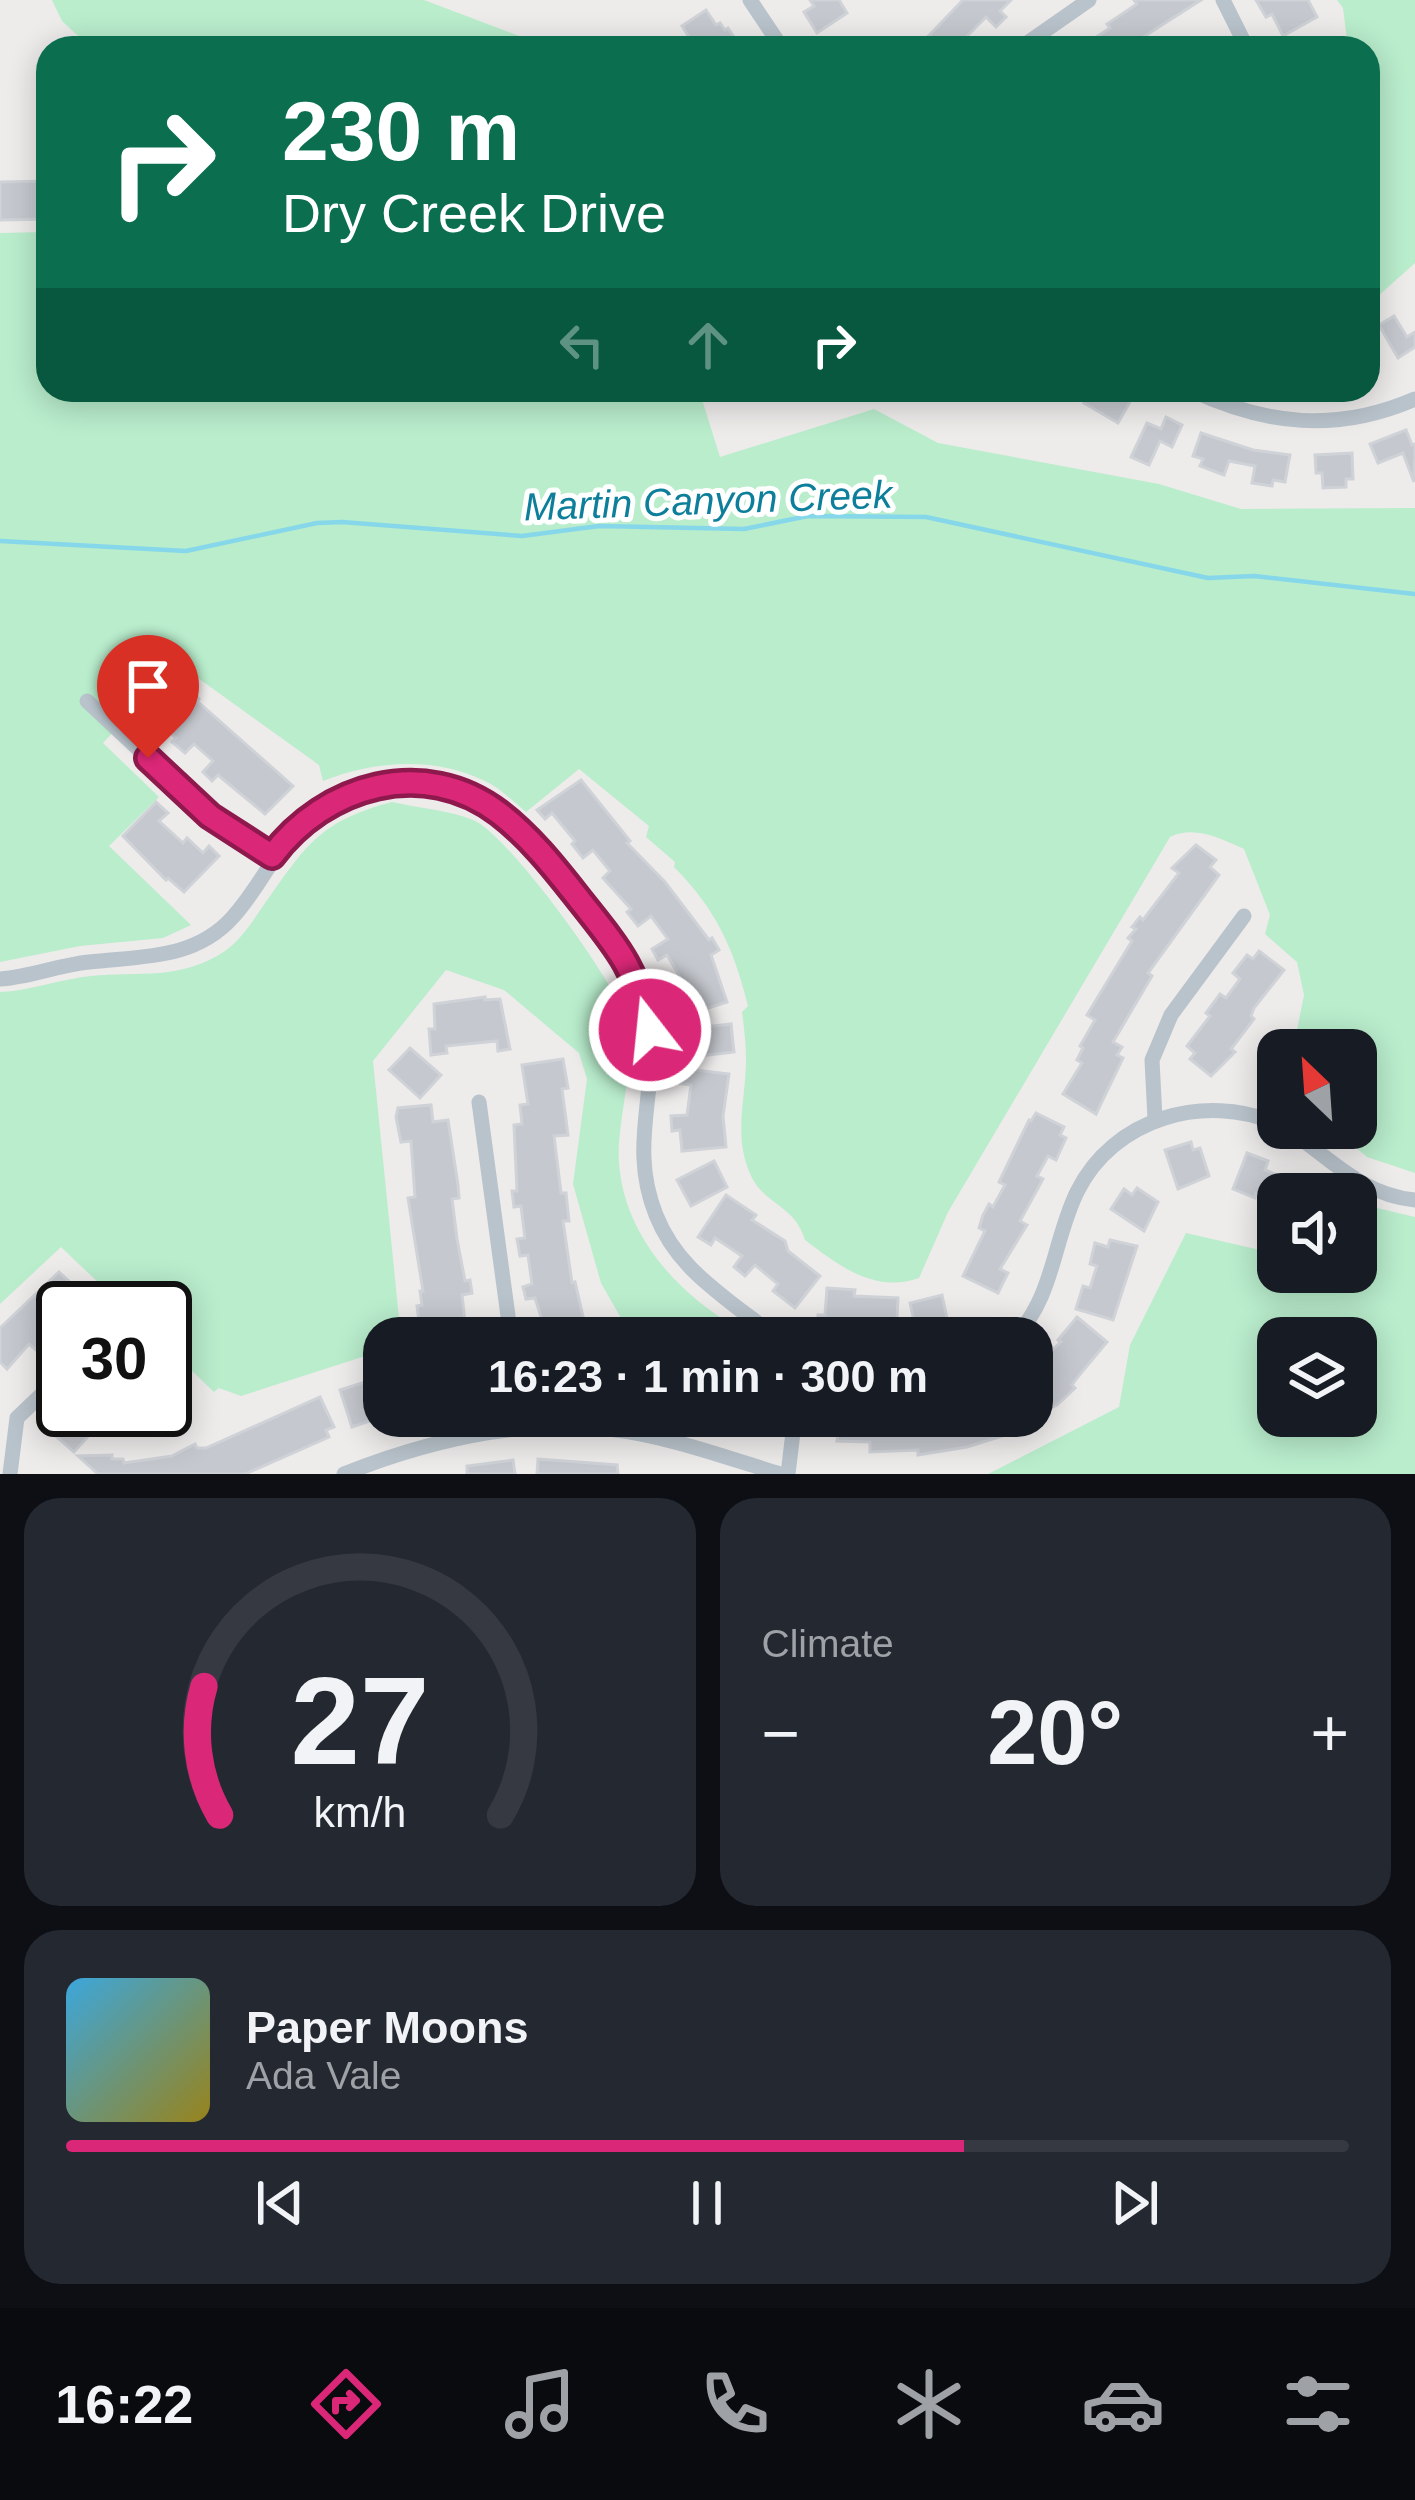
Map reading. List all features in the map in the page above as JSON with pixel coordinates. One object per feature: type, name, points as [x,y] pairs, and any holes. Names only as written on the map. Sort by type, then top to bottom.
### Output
[{"type":"street","points":[[750,0],[774,36]]},
{"type":"street","points":[[1037,36],[1089,0]]},
{"type":"street","points":[[1223,0],[1241,36]]},
{"type":"street","points":[[1222,402],[1265,418],[1305,422],[1387,412],[1415,399]]},
{"type":"street","points":[[87,701],[210,816],[272,856]]},
{"type":"street","points":[[0,979],[87,962],[142,960],[208,938],[233,917],[272,856],[303,822],[341,798],[380,786],[446,786],[499,813],[548,860],[630,963],[643,1001],[650,1047],[641,1133],[643,1166],[657,1219],[688,1268],[748,1317]]},
{"type":"street","points":[[1155,1119],[1153,1060],[1171,1015],[1244,916]]},
{"type":"street","points":[[479,1102],[508,1317]]},
{"type":"street","points":[[1028,1317],[1044,1293],[1071,1207],[1089,1171],[1120,1141],[1155,1119],[1208,1109],[1257,1117]]},
{"type":"street","points":[[1313,1149],[1380,1194],[1415,1200]]},
{"type":"street","points":[[10,1474],[17,1418],[36,1400]]},
{"type":"street","points":[[344,1474],[460,1437]]},
{"type":"street","points":[[641,1437],[784,1474],[792,1437]]},
{"type":"green space","points":[[52,0],[424,0],[519,36],[78,36],[62,21]]},
{"type":"green space","points":[[1337,0],[1415,0],[1415,263],[1380,294],[1380,36],[1346,36],[1343,8]]},
{"type":"green space","points":[[36,232],[36,402],[703,402],[720,457],[874,409],[938,443],[1159,484],[1241,509],[1415,508],[1415,1173],[1367,1157],[1358,1149],[1377,1149],[1377,1029],[1297,1029],[1304,995],[1297,962],[1265,934],[1270,915],[1244,849],[1189,832],[1170,837],[948,1212],[919,1278],[872,1280],[805,1240],[794,1219],[752,1178],[741,1133],[746,1059],[742,1012],[748,1006],[743,985],[712,914],[674,867],[675,862],[646,837],[649,826],[579,769],[526,812],[489,783],[449,768],[385,765],[323,781],[319,765],[177,663],[103,743],[159,797],[109,846],[191,925],[163,938],[80,946],[0,962],[0,233]]},
{"type":"green space","points":[[392,802],[473,820],[510,852],[560,912],[627,1023],[628,1068],[619,1143],[626,1200],[651,1251],[690,1294],[720,1317],[620,1317],[601,1283],[573,1184],[587,1079],[579,1053],[504,990],[446,970],[373,1061],[399,1317],[363,1317],[363,1357],[241,1396],[219,1388],[214,1392],[192,1371],[192,1281],[97,1281],[61,1247],[0,1304],[0,992],[91,976],[176,971],[208,960],[240,937],[314,840],[366,810]]},
{"type":"green space","points":[[1377,1208],[1415,1217],[1415,1474],[988,1474],[1119,1407],[1130,1345],[1186,1233],[1257,1249],[1257,1293],[1377,1293]]},
{"type":"building","points":[[810,0],[839,0],[847,13],[817,33],[804,12],[814,6]]},
{"type":"building","points":[[963,0],[1011,0],[1000,11],[1006,17],[996,27],[986,17],[967,36],[928,36]]},
{"type":"building","points":[[1134,0],[1201,0],[1145,36],[1098,36],[1137,4]]},
{"type":"building","points":[[1256,0],[1308,0],[1317,17],[1283,36],[1272,14],[1266,17]]},
{"type":"building","points":[[706,10],[716,25],[728,28],[733,36],[688,36],[682,26]]},
{"type":"building","points":[[36,181],[36,219],[0,220],[0,182]]},
{"type":"building","points":[[1394,316],[1407,337],[1415,332],[1415,347],[1398,358],[1380,324]]},
{"type":"building","points":[[1085,402],[1130,402],[1118,423]]},
{"type":"building","points":[[1166,417],[1182,425],[1172,447],[1160,441],[1149,465],[1131,457],[1147,423],[1161,429]]},
{"type":"building","points":[[1406,430],[1415,444],[1414,482],[1403,453],[1378,463],[1370,444]]},
{"type":"building","points":[[1201,433],[1253,450],[1290,455],[1285,482],[1273,480],[1272,486],[1252,483],[1255,466],[1229,461],[1224,475],[1200,466],[1203,459],[1193,456]]},
{"type":"building","points":[[1352,453],[1353,479],[1346,479],[1346,487],[1323,488],[1315,455]]},
{"type":"building","points":[[173,674],[293,786],[265,814],[218,775],[212,781],[203,772],[213,761],[194,744],[185,753],[154,717],[148,724],[137,713]]},
{"type":"building","points":[[581,780],[630,841],[627,843],[712,938],[719,950],[711,955],[727,1002],[686,1015],[676,984],[683,982],[667,955],[658,960],[652,949],[668,939],[651,916],[638,926],[627,912],[631,909],[603,878],[610,871],[593,850],[583,858],[552,813],[545,819],[537,810]]},
{"type":"building","points":[[156,802],[168,813],[159,821],[183,843],[187,838],[203,853],[209,846],[219,856],[184,892],[123,836]]},
{"type":"building","points":[[1196,845],[1216,860],[1210,867],[1219,875],[1148,973],[1152,976],[1113,1042],[1122,1047],[1117,1055],[1123,1058],[1096,1114],[1063,1094],[1082,1063],[1077,1060],[1080,1046],[1095,1020],[1087,1015],[1132,941],[1128,938],[1136,929],[1132,927],[1140,917],[1143,920],[1179,873],[1172,868]]},
{"type":"building","points":[[1259,951],[1284,970],[1254,1008],[1254,1019],[1231,1049],[1235,1052],[1211,1076],[1190,1059],[1195,1053],[1187,1046],[1220,994],[1226,998],[1240,979],[1233,973],[1247,955],[1253,959]]},
{"type":"building","points":[[500,999],[510,1049],[498,1051],[497,1041],[446,1046],[447,1053],[431,1055],[434,1004]]},
{"type":"building","points":[[731,1024],[734,1052],[690,1057],[687,1029]]},
{"type":"building","points":[[410,1048],[441,1075],[420,1098],[389,1070]]},
{"type":"building","points":[[563,1059],[568,1135],[554,1136],[561,1193],[566,1193],[569,1221],[563,1221],[572,1283],[583,1317],[541,1317],[535,1298],[526,1299],[523,1287],[532,1284],[528,1255],[520,1256],[517,1239],[525,1238],[521,1206],[514,1207],[512,1191],[517,1191],[514,1125],[522,1124],[520,1105],[528,1104],[522,1065]]},
{"type":"building","points":[[679,1068],[729,1074],[723,1116],[726,1147],[682,1151],[680,1130],[672,1131],[671,1116],[687,1115],[691,1085],[677,1083]]},
{"type":"building","points":[[431,1105],[433,1122],[448,1120],[459,1198],[452,1199],[457,1239],[472,1293],[462,1295],[464,1317],[418,1317],[423,1291],[408,1198],[415,1197],[411,1141],[401,1142],[398,1108]]},
{"type":"building","points":[[1036,1113],[1064,1127],[1060,1135],[1066,1138],[1056,1160],[1048,1156],[1037,1176],[1043,1179],[1020,1221],[1027,1225],[1000,1269],[1008,1273],[998,1293],[963,1276],[985,1231],[979,1228],[983,1215],[1005,1185],[999,1182]]},
{"type":"building","points":[[1191,1142],[1193,1150],[1200,1148],[1209,1176],[1178,1189],[1165,1150]]},
{"type":"building","points":[[1247,1153],[1268,1161],[1265,1170],[1272,1173],[1257,1173],[1255,1198],[1233,1189]]},
{"type":"building","points":[[714,1161],[727,1187],[691,1206],[677,1180]]},
{"type":"building","points":[[1137,1188],[1158,1202],[1144,1231],[1111,1209],[1124,1189],[1132,1195]]},
{"type":"building","points":[[726,1195],[756,1215],[752,1220],[785,1241],[788,1251],[820,1276],[795,1308],[773,1291],[778,1284],[755,1265],[745,1276],[734,1267],[742,1256],[715,1238],[711,1245],[698,1237]]},
{"type":"building","points":[[1110,1240],[1137,1246],[1113,1320],[1076,1309],[1083,1286],[1090,1288],[1097,1266],[1090,1264],[1095,1243],[1108,1247]]},
{"type":"building","points":[[827,1288],[855,1290],[854,1296],[898,1298],[897,1317],[818,1317],[825,1315]]},
{"type":"building","points":[[36,1294],[36,1350],[29,1344],[7,1369],[0,1362],[0,1328]]},
{"type":"building","points":[[942,1295],[947,1317],[913,1317],[910,1303]]},
{"type":"building","points":[[1077,1317],[1107,1342],[1072,1385],[1075,1388],[1053,1407],[1053,1349]]},
{"type":"building","points":[[363,1383],[363,1423],[352,1427],[340,1390]]},
{"type":"building","points":[[320,1397],[334,1427],[326,1430],[329,1437],[245,1474],[98,1474],[78,1456],[112,1455],[124,1463],[172,1456],[195,1444],[206,1448]]},
{"type":"building","points":[[57,1437],[88,1437],[74,1452]]},
{"type":"building","points":[[838,1437],[999,1437],[918,1455],[918,1450],[870,1452],[870,1442],[837,1441]]},
{"type":"building","points":[[538,1459],[617,1465],[618,1474],[537,1474]]},
{"type":"building","points":[[513,1460],[515,1474],[467,1474],[467,1466]]},
{"type":"waterway","name":"Martin Canyon Creek","points":[[0,541],[186,551],[317,523],[522,536],[599,526],[744,529],[808,516],[926,517],[1208,578],[1254,576],[1415,594]]},
{"type":"route","points":[[148,758],[210,816],[272,856],[321,808],[360,790],[421,783],[446,786],[473,798],[499,813],[548,860],[630,963],[650,1030]]}]
